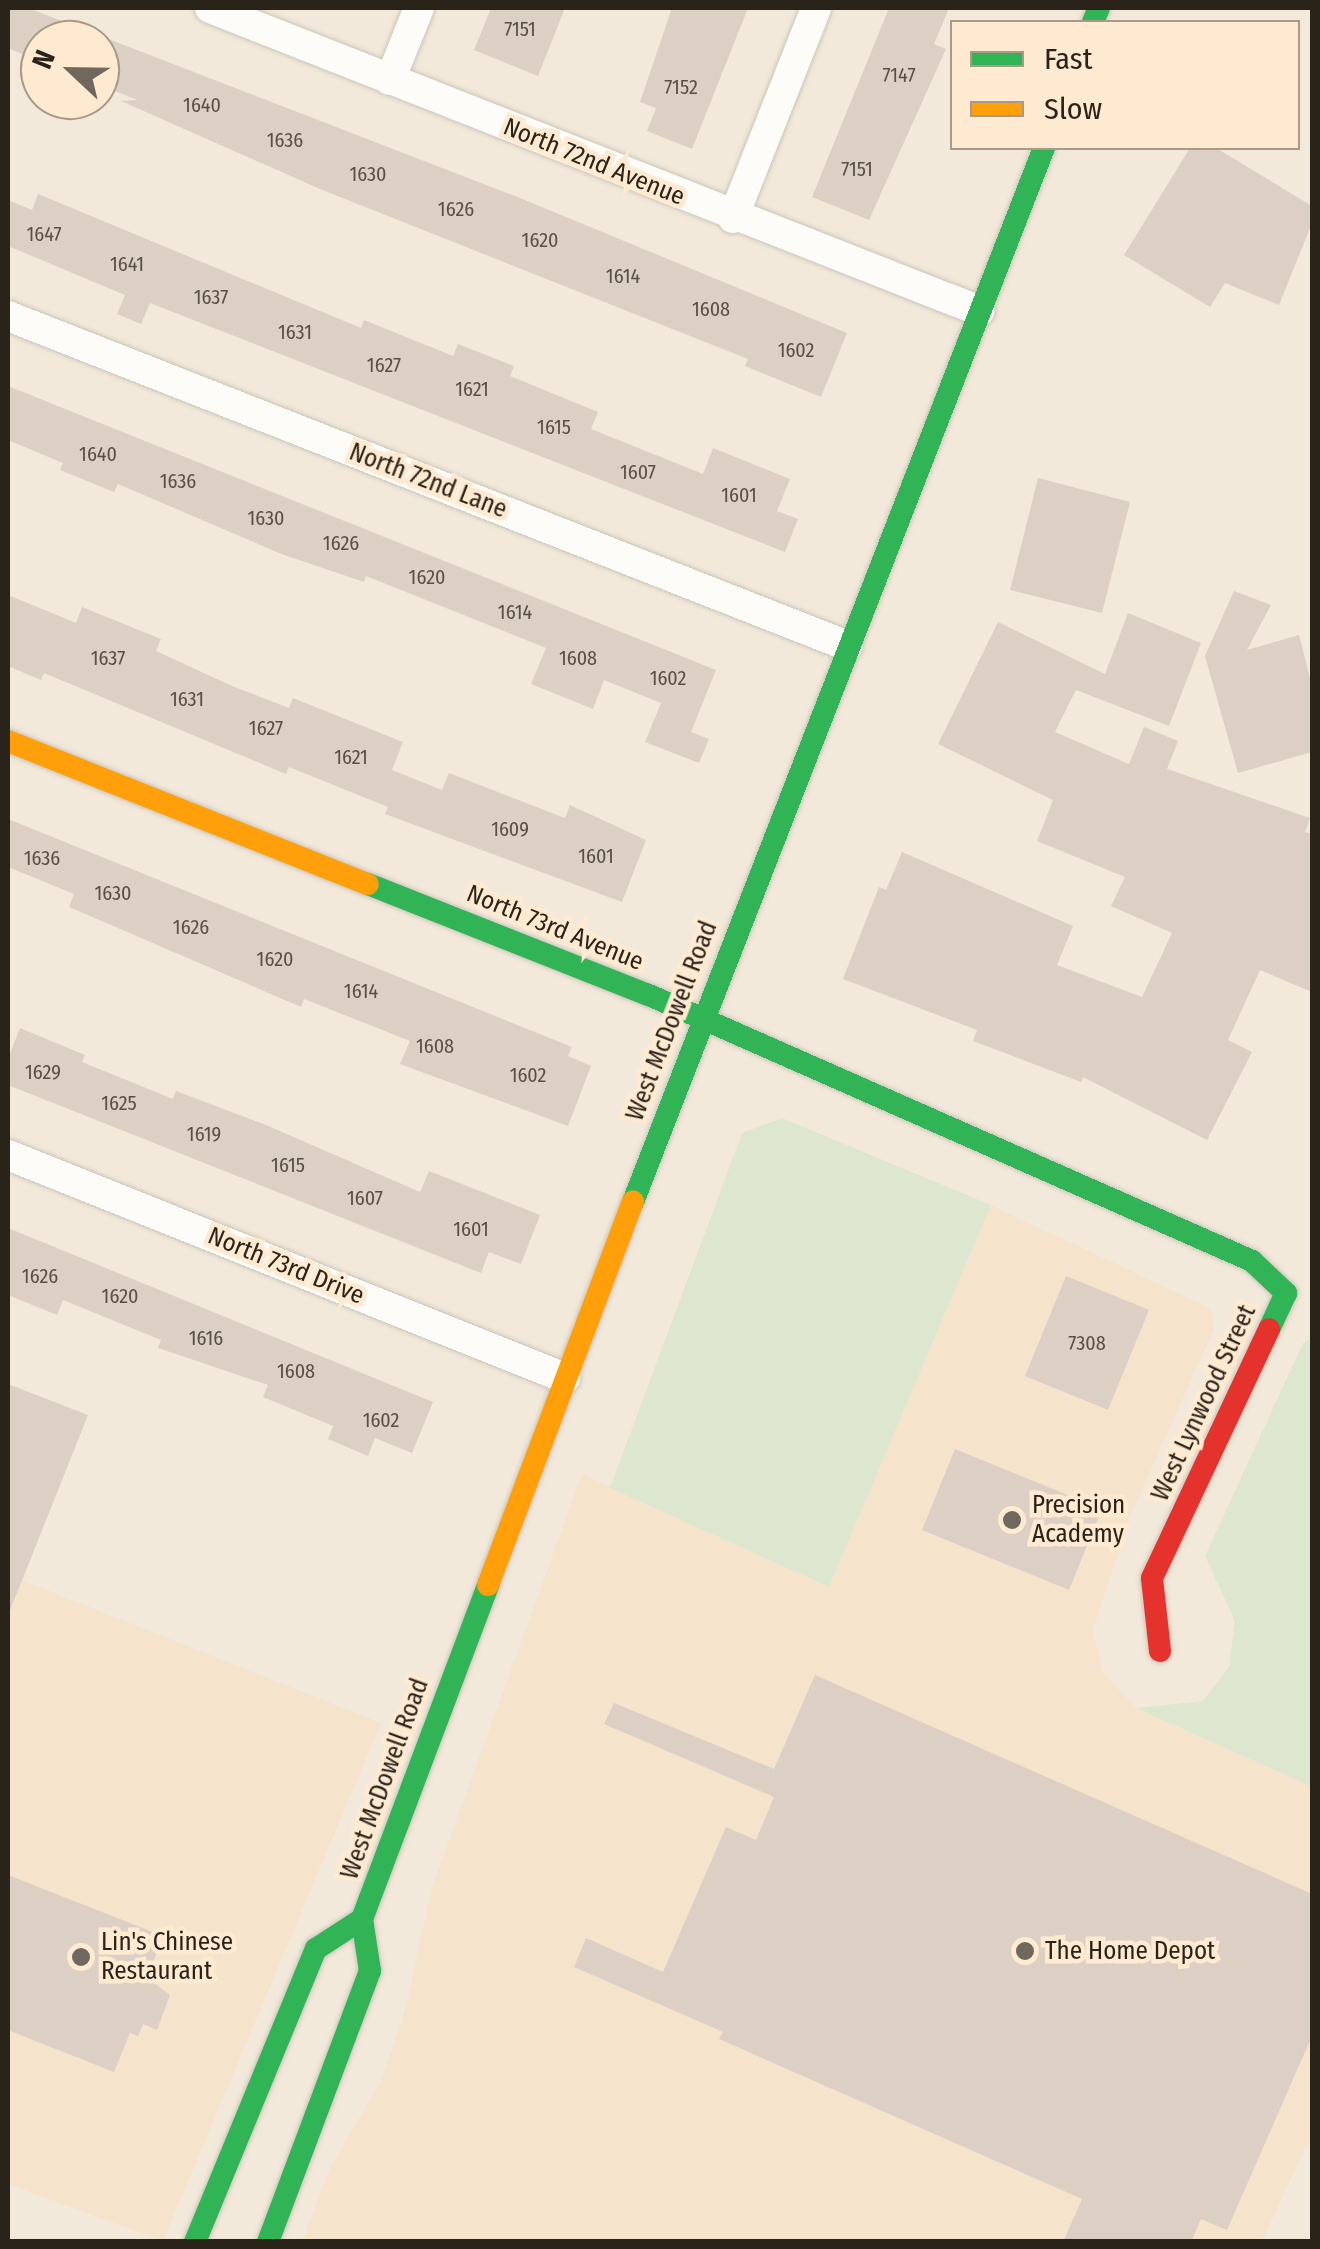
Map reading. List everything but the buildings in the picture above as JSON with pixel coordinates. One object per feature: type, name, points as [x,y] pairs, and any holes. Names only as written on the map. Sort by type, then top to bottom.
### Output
[{"type":"main road","name":"West McDowell Road","points":[[268,2242],[370,1970],[362,1919],[702,1018],[1043,150]]},
{"type":"main road","name":"North 73rd Avenue","points":[[8,742],[702,1018],[1252,1261],[1286,1293]]},
{"type":"main road","name":"West Lynwood Street","points":[[1160,1650],[1152,1578],[1286,1293]]},
{"type":"main road","name":"West McDowell Road","points":[[195,2242],[316,1948],[362,1919]]},
{"type":"street","name":"North 72nd Avenue","points":[[210,8],[733,218],[980,311]]},
{"type":"street","points":[[390,80],[419,8]]},
{"type":"street","points":[[733,218],[816,8]]},
{"type":"street","name":"North 72nd Lane","points":[[8,316],[848,646]]},
{"type":"street","name":"North 73rd Drive","points":[[8,1155],[565,1378]]},
{"type":"shaded area","points":[[991,1205],[1210,1308],[1214,1329],[1130,1517],[1093,1630],[1102,1671],[1136,1708],[1312,1787],[1312,2134],[1262,2241],[302,2242],[329,2170],[382,2079],[407,2003],[432,1887],[582,1474],[829,1587]]},
{"type":"shaded area","points":[[22,1580],[381,1723],[163,2241],[8,2184],[8,1617]]},
{"type":"green space","points":[[782,1118],[991,1205],[829,1587],[610,1488],[742,1133]]},
{"type":"green space","points":[[1312,1338],[1312,1787],[1136,1708],[1203,1701],[1229,1667],[1235,1621],[1205,1556],[1303,1343]]},
{"type":"traffic: fast","points":[[1094,20],[1099,8]]},
{"type":"traffic: fast","points":[[633,1202],[1043,150]]},
{"type":"traffic: fast","points":[[368,884],[649,995],[1252,1261],[1286,1293],[1269,1329]]},
{"type":"traffic: fast","points":[[268,2242],[370,1971],[362,1919],[488,1585]]},
{"type":"traffic: fast","points":[[195,2242],[316,1949],[362,1919]]},
{"type":"traffic: slow","points":[[8,741],[368,884]]},
{"type":"traffic: slow","points":[[488,1585],[633,1202]]},
{"type":"traffic: jam","points":[[1160,1651],[1152,1578],[1269,1329]]},
{"type":"place","name":"Precision Academy","points":[[1012,1520]]},
{"type":"place","name":"The Home Depot","points":[[1025,1951]]},
{"type":"place","name":"Lin's Chinese Restaurant","points":[[81,1957]]}]
